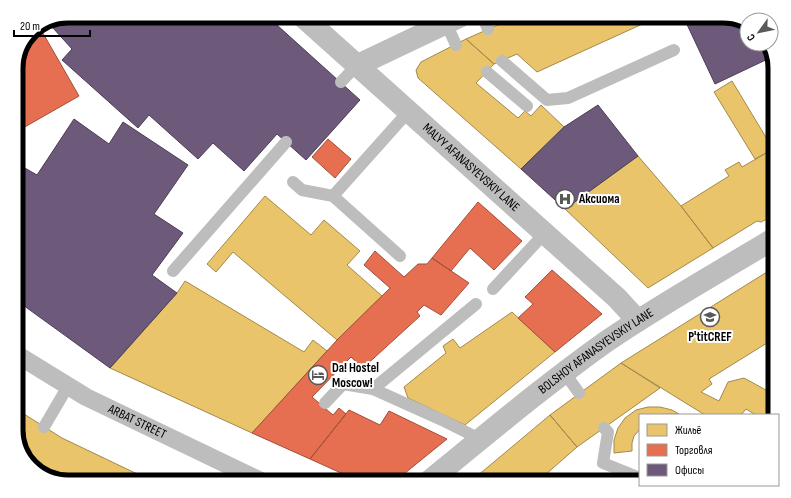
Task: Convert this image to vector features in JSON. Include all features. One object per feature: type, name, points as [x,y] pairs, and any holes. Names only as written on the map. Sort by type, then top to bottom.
[{"type":"street","name":"MALYY AFANASYEVSKIY LANE","points":[[310,23],[616,298],[638,321]]},
{"type":"street","points":[[356,66],[447,23]]},
{"type":"street","name":"BOLSHOY AFANASYEVSKIY LANE","points":[[436,475],[564,372],[638,321],[768,242]]},
{"type":"street","name":"ARBAT STREET","points":[[23,358],[86,397],[248,475]]},
{"type":"lane","points":[[453,23],[456,45]]},
{"type":"lane","points":[[485,23],[488,29]]},
{"type":"lane","points":[[502,61],[547,100],[568,98],[674,50]]},
{"type":"lane","points":[[341,82],[356,66]]},
{"type":"lane","points":[[487,72],[527,106]]},
{"type":"lane","points":[[333,196],[408,112]]},
{"type":"lane","points":[[174,271],[286,142]]},
{"type":"lane","points":[[293,182],[302,190],[333,196],[400,256]]},
{"type":"lane","points":[[492,289],[544,234]]},
{"type":"lane","points":[[373,389],[476,304]]},
{"type":"lane","points":[[564,372],[579,393]]},
{"type":"lane","points":[[325,403],[343,384],[373,389],[480,439]]},
{"type":"lane","points":[[44,427],[68,386]]},
{"type":"lane","points":[[604,428],[608,432],[603,463],[633,475]]},
{"type":"building: Жильё","points":[[502,23],[645,23],[537,72],[517,54],[494,64],[466,39]]},
{"type":"building: Жильё","points":[[466,39],[494,64],[476,83],[518,118],[525,111],[531,116],[541,105],[564,127],[521,169],[418,78],[416,70],[421,62]]},
{"type":"building: Жильё","points":[[732,81],[768,141],[768,152],[755,159],[714,92]]},
{"type":"building: Жильё","points":[[768,152],[768,218],[761,222],[757,221],[713,248],[681,206],[729,176],[725,170],[739,162],[742,167]]},
{"type":"building: Жильё","points":[[638,156],[681,206],[713,248],[648,288],[565,209]]},
{"type":"building: Жильё","points":[[265,196],[311,235],[324,220],[360,251],[347,265],[382,296],[337,340],[233,252],[216,272],[207,264]]},
{"type":"building: Жильё","points":[[768,271],[768,342],[709,379],[712,384],[701,392],[719,401],[728,382],[744,378],[768,391],[768,414],[754,414],[746,409],[742,414],[703,414],[621,363]]},
{"type":"building: Жильё","points":[[185,281],[304,352],[313,340],[327,351],[252,433],[110,368],[177,293]]},
{"type":"building: Жильё","points":[[512,312],[555,352],[465,425],[408,398],[404,387],[446,353],[443,346],[453,339],[460,348]]},
{"type":"building: Жильё","points":[[621,363],[660,388],[577,447],[550,415]]},
{"type":"building: Жильё","points":[[648,407],[660,407],[672,410],[679,414],[639,414],[639,430],[634,436],[632,451],[614,453],[614,440],[618,428],[625,418],[636,410]]},
{"type":"building: Жильё","points":[[23,413],[62,438],[139,475],[62,475],[51,472],[36,462],[26,447],[23,433]]},
{"type":"building: Жильё","points":[[550,415],[577,447],[545,475],[478,475]]},
{"type":"building: Торговля","points":[[42,32],[79,96],[23,128],[23,65],[26,51],[36,36]]},
{"type":"building: Торговля","points":[[328,139],[351,159],[335,178],[312,157]]},
{"type":"building: Торговля","points":[[478,202],[522,241],[494,270],[470,248],[451,271],[432,258]]},
{"type":"building: Торговля","points":[[375,251],[404,277],[418,264],[427,264],[432,258],[469,283],[441,315],[424,305],[417,312],[420,316],[363,368],[351,357],[312,397],[333,415],[339,408],[346,414],[310,459],[252,433],[337,340],[390,288],[364,265]]},
{"type":"building: Торговля","points":[[552,270],[602,314],[555,352],[518,318],[533,304],[525,297]]},
{"type":"building: Торговля","points":[[349,410],[380,425],[389,411],[447,439],[403,475],[345,475],[310,459]]},
{"type":"building: Офисы","points":[[68,23],[275,23],[360,100],[306,160],[277,134],[244,171],[213,143],[198,159],[149,115],[138,128],[62,60],[72,49],[52,26]]},
{"type":"building: Офисы","points":[[686,23],[729,23],[739,26],[739,52],[765,52],[767,59],[715,84]]},
{"type":"building: Офисы","points":[[598,105],[638,156],[565,209],[521,169],[564,127]]},
{"type":"building: Офисы","points":[[74,119],[109,144],[123,122],[188,165],[154,214],[183,233],[152,275],[177,293],[110,368],[23,305],[23,167],[37,175]]},
{"type":"place","name":"Аксиома","points":[[565,199]]},
{"type":"place","name":"P'titCREF","points":[[710,317]]},
{"type":"place","name":"Da! Hostel Moscow!","points":[[318,375]]}]
